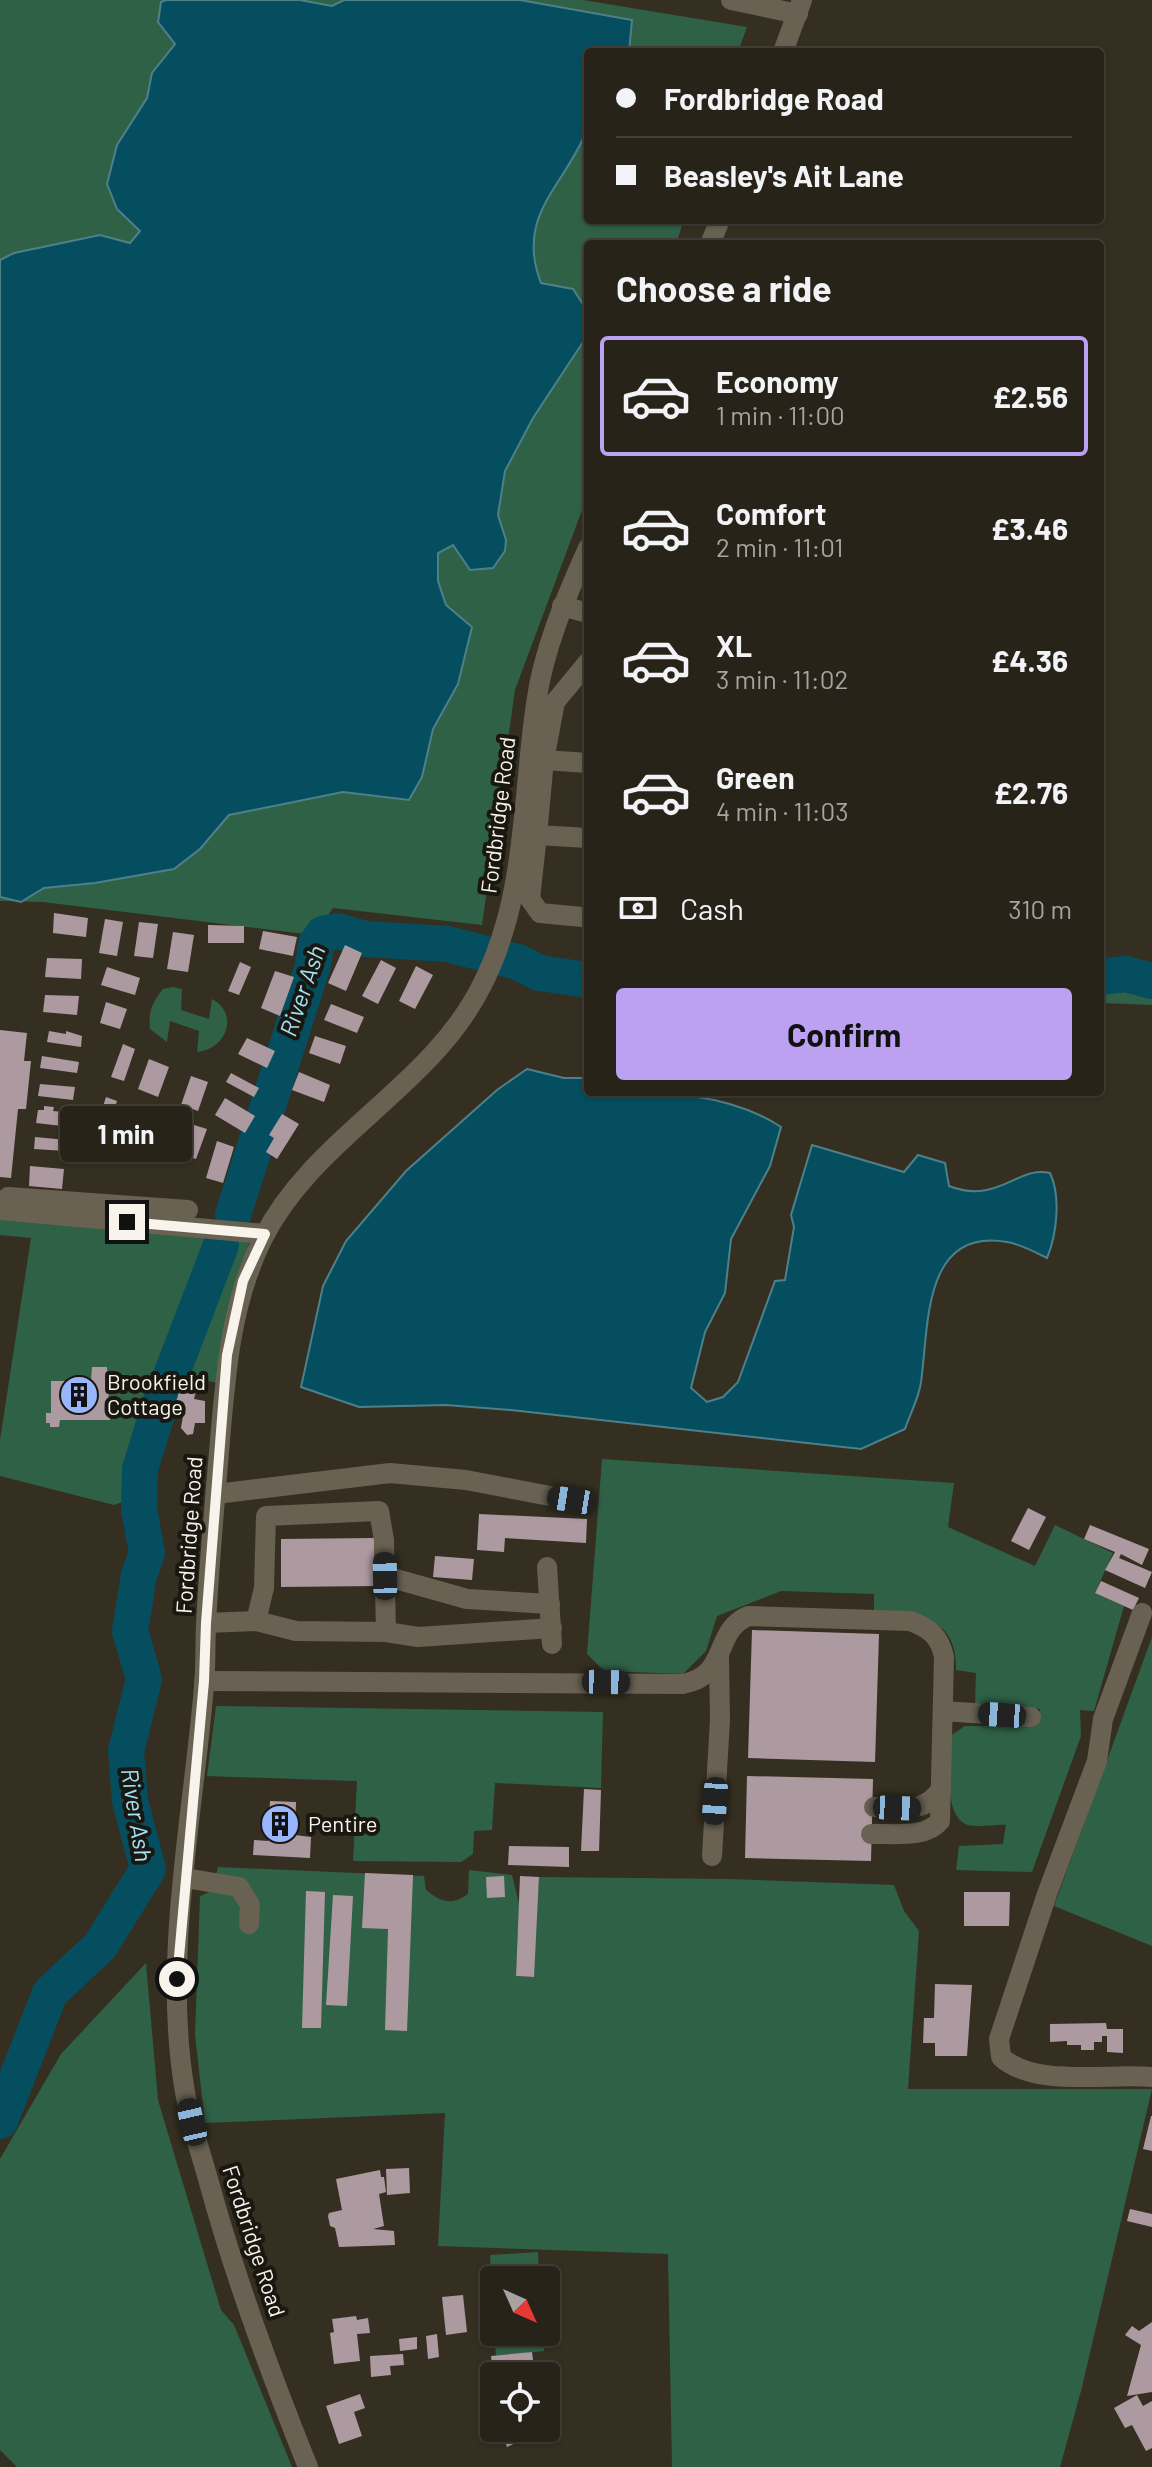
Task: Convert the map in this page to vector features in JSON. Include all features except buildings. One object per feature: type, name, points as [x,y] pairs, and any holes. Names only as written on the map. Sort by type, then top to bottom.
[{"type":"street","points":[[735,0],[800,7],[785,48]]},
{"type":"street","name":"Fordbridge Road","points":[[308,2467],[283,2406],[223,2234],[184,2088],[177,2024],[177,1957],[204,1681],[227,1355],[243,1281],[281,1208],[326,1155],[406,1082],[456,1029],[483,985],[501,939],[530,835],[536,698],[562,606],[584,557]]},
{"type":"street","points":[[562,606],[584,612]]},
{"type":"street","points":[[582,917],[540,913],[530,899],[530,835],[555,702],[584,667]]},
{"type":"street","points":[[544,760],[584,763]]},
{"type":"street","points":[[530,835],[584,838]]},
{"type":"street","points":[[0,1197],[188,1210]]},
{"type":"street","points":[[0,1210],[265,1234]]},
{"type":"street","points":[[216,1494],[390,1473],[466,1480],[571,1500]]},
{"type":"street","points":[[256,1621],[264,1588],[266,1516],[379,1511],[384,1540],[386,1632]]},
{"type":"street","points":[[206,1623],[256,1621],[296,1631],[386,1632],[418,1637],[552,1636],[547,1567]]},
{"type":"street","points":[[385,1576],[467,1599],[550,1604]]},
{"type":"street","points":[[1142,1613],[1103,1719],[1097,1761],[1047,1894],[999,2039],[1001,2057],[1013,2068],[1033,2075],[1152,2077]]},
{"type":"street","points":[[204,1681],[683,1684],[705,1677],[719,1658],[729,1631],[737,1621],[748,1616],[910,1621],[923,1625],[941,1644],[944,1657],[940,1821],[934,1828],[921,1833],[871,1834]]},
{"type":"street","points":[[712,1856],[720,1720],[719,1658]]},
{"type":"street","points":[[943,1711],[1031,1717]]},
{"type":"street","points":[[874,1807],[919,1809],[932,1803],[941,1789]]},
{"type":"street","points":[[185,1878],[239,1887],[250,1905],[249,1924]]},
{"type":"green space","points":[[0,0],[583,0],[747,27],[739,48],[584,48],[584,224],[683,224],[677,240],[584,240],[584,505],[515,690],[482,925],[333,908],[314,935],[43,902],[0,901]]},
{"type":"green space","points":[[1126,974],[1152,981],[1152,1005],[1104,1003],[1104,977]]},
{"type":"green space","points":[[163,989],[182,989],[181,1010],[209,1019],[212,999],[221,1005],[226,1013],[226,1030],[216,1045],[197,1052],[199,1031],[170,1021],[167,1042],[150,1029],[150,1013],[156,998]]},
{"type":"green space","points":[[0,1210],[252,1233],[233,1296],[218,1383],[182,1376],[150,1466],[153,1491],[114,1505],[0,1476],[0,1440],[31,1238],[0,1235]]},
{"type":"green space","points":[[602,1459],[954,1483],[948,1527],[1035,1566],[1055,1525],[1113,1553],[1095,1593],[1124,1606],[1094,1711],[1080,1710],[1081,1736],[1032,1872],[956,1870],[959,1846],[1003,1844],[1006,1825],[968,1825],[954,1811],[949,1786],[950,1736],[965,1726],[1036,1726],[1040,1709],[975,1706],[976,1673],[956,1670],[955,1652],[942,1628],[918,1616],[874,1610],[874,1594],[781,1591],[717,1616],[706,1651],[683,1674],[604,1671],[587,1654]]},
{"type":"green space","points":[[1152,1637],[1152,1946],[1054,1906]]},
{"type":"green space","points":[[216,1706],[603,1712],[601,1788],[495,1783],[492,1830],[474,1831],[473,1854],[461,1862],[353,1861],[357,1781],[207,1776]]},
{"type":"green space","points":[[218,1867],[424,1876],[426,1890],[441,1900],[451,1901],[468,1894],[469,1870],[512,1875],[519,1904],[516,1976],[533,1977],[539,1877],[894,1885],[904,1911],[919,1931],[908,2089],[1152,2089],[1081,2391],[1060,2467],[672,2467],[668,2254],[438,2246],[445,2113],[205,2123],[195,2035],[200,1896],[212,1891]]},
{"type":"green space","points":[[146,1963],[158,2100],[221,2310],[234,2325],[292,2467],[17,2467],[0,2450],[0,2159],[61,2054]]},
{"type":"green space","points":[[538,2252],[538,2266],[491,2266],[490,2255]]},
{"type":"green space","points":[[495,2346],[544,2346],[544,2351],[496,2356]]},
{"type":"water","points":[[300,0],[332,6],[344,0],[520,0],[632,20],[629,48],[584,48],[584,136],[545,203],[534,239],[541,283],[573,289],[584,306],[584,341],[533,418],[505,471],[498,515],[506,540],[505,551],[493,568],[470,570],[453,545],[438,553],[438,581],[446,605],[472,627],[458,684],[433,729],[422,777],[409,800],[343,792],[229,815],[200,849],[174,869],[95,883],[44,888],[21,902],[0,897],[0,260],[14,253],[100,235],[130,243],[140,231],[117,209],[107,184],[117,145],[147,98],[152,73],[175,44],[158,22],[161,2]]},
{"type":"water","points":[[527,1069],[564,1078],[584,1078],[584,1096],[688,1096],[736,1106],[781,1127],[770,1166],[731,1239],[725,1293],[705,1332],[691,1388],[707,1402],[723,1397],[738,1382],[775,1281],[785,1280],[794,1227],[791,1215],[812,1145],[904,1172],[918,1155],[945,1163],[949,1186],[966,1191],[994,1188],[1028,1174],[1050,1173],[1057,1204],[1050,1248],[1047,1258],[1007,1242],[979,1241],[959,1250],[945,1265],[935,1286],[929,1310],[920,1388],[905,1429],[861,1449],[511,1410],[446,1405],[359,1407],[301,1387],[323,1286],[346,1241],[406,1171],[497,1090]]},
{"type":"waterway","name":"River Ash","points":[[233,1215],[313,965],[316,944],[323,934],[338,931],[366,939],[447,944],[518,962],[539,973],[584,979]]},
{"type":"waterway","name":"River Ash","points":[[1104,977],[1126,974],[1152,981]]},
{"type":"waterway","name":"River Ash","points":[[0,2121],[50,1993],[100,1946],[148,1869],[130,1801],[126,1751],[144,1679],[130,1631],[139,1575],[147,1553],[139,1509],[140,1469],[160,1404],[221,1245]]},
{"type":"place","name":"Brookfield Cottage","points":[[79,1395]]},
{"type":"place","name":"Pentire","points":[[280,1824]]},
{"type":"route","points":[[127,1222],[265,1234],[243,1281],[227,1355],[204,1681],[177,1979]]}]
